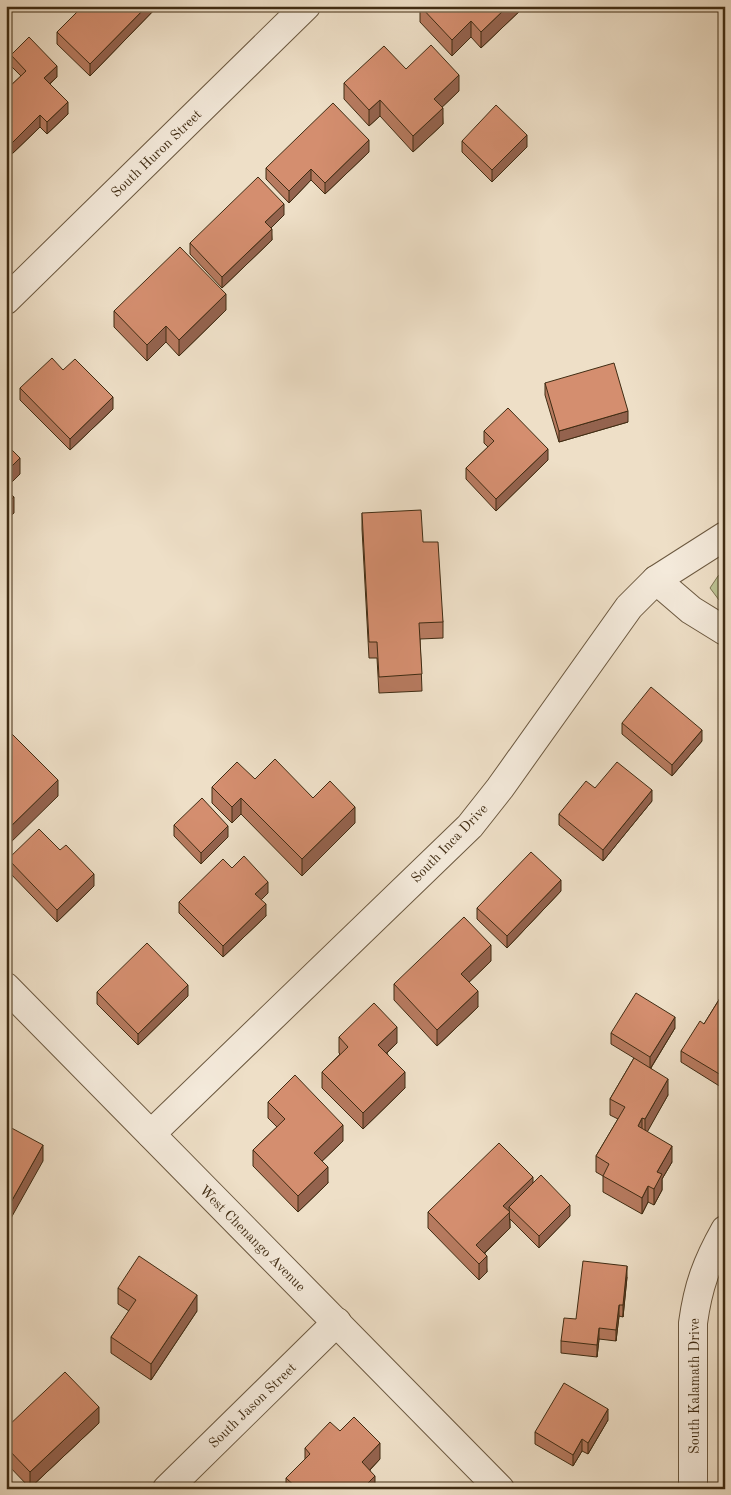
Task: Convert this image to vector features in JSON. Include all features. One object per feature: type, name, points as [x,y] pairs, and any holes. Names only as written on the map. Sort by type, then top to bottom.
[{"type":"street","name":"South Huron Street","points":[[6,300],[306,6]]},
{"type":"street","name":"South Inca Drive","points":[[151,1134],[470,826],[500,788],[629,607],[656,580],[725,536]]},
{"type":"street","points":[[656,580],[691,610],[725,631]]},
{"type":"street","name":"West Chenango Avenue","points":[[6,987],[500,1489]]},
{"type":"street","name":"South Kalamath Drive","points":[[694,1489],[692,1323],[697,1295],[705,1268],[725,1230]]},
{"type":"street","name":"South Jason Street","points":[[167,1489],[336,1322]]},
{"type":"green space","points":[[725,571],[725,608],[710,588],[718,576]]},
{"type":"building","points":[[83,6],[147,6],[90,64],[57,32]]},
{"type":"building","points":[[420,6],[508,6],[481,32],[471,21],[452,40]]},
{"type":"building","points":[[29,37],[57,66],[44,78],[68,102],[47,122],[40,115],[12,143],[6,136],[6,90],[26,71],[11,55]]},
{"type":"building","points":[[431,45],[459,75],[434,99],[443,108],[413,136],[380,100],[369,110],[344,83],[384,46],[406,69]]},
{"type":"building","points":[[333,103],[369,140],[325,183],[311,169],[289,191],[266,168]]},
{"type":"building","points":[[496,105],[527,135],[492,170],[462,141]]},
{"type":"building","points":[[258,177],[284,204],[265,222],[272,229],[222,277],[190,243]]},
{"type":"building","points":[[180,247],[226,294],[179,340],[166,326],[147,345],[114,311]]},
{"type":"building","points":[[52,358],[63,370],[75,359],[113,397],[70,439],[20,388]]},
{"type":"building","points":[[614,363],[628,411],[559,431],[545,383]]},
{"type":"building","points":[[508,408],[548,449],[496,499],[466,468],[494,441],[484,431]]},
{"type":"building","points":[[6,444],[20,458],[6,472]]},
{"type":"building","points":[[6,490],[14,497],[6,504]]},
{"type":"building","points":[[421,510],[423,542],[438,542],[443,622],[419,623],[422,674],[379,677],[377,642],[369,642],[362,513]]},
{"type":"building","points":[[651,687],[702,730],[672,765],[622,723]]},
{"type":"building","points":[[11,733],[58,780],[6,831],[6,739]]},
{"type":"building","points":[[275,759],[313,798],[330,781],[355,807],[302,859],[241,798],[232,807],[212,787],[237,762],[255,779]]},
{"type":"building","points":[[617,762],[652,790],[603,850],[559,814],[586,781],[595,788]]},
{"type":"building","points":[[202,798],[228,826],[201,853],[174,825]]},
{"type":"building","points":[[39,829],[60,850],[66,845],[94,874],[57,910],[8,859]]},
{"type":"building","points":[[531,852],[561,880],[507,936],[477,908]]},
{"type":"building","points":[[725,852],[725,862],[721,859]]},
{"type":"building","points":[[244,856],[268,882],[255,894],[266,904],[223,946],[179,902],[223,859],[232,868]]},
{"type":"building","points":[[464,917],[491,945],[461,974],[478,991],[437,1030],[394,984]]},
{"type":"building","points":[[147,943],[188,985],[138,1034],[97,992]]},
{"type":"building","points":[[725,990],[725,1069],[721,1075],[681,1051],[700,1021],[704,1024]]},
{"type":"building","points":[[636,993],[675,1017],[650,1057],[611,1033]]},
{"type":"building","points":[[374,1003],[397,1027],[378,1045],[405,1072],[363,1113],[322,1072],[348,1047],[339,1037]]},
{"type":"building","points":[[634,1058],[668,1079],[645,1119],[642,1118],[638,1126],[672,1146],[657,1172],[662,1174],[654,1189],[648,1186],[642,1198],[603,1176],[609,1164],[596,1156],[625,1107],[610,1099]]},
{"type":"building","points":[[295,1075],[343,1125],[314,1153],[328,1167],[298,1196],[253,1150],[285,1119],[268,1102]]},
{"type":"building","points":[[6,1125],[43,1145],[6,1211]]},
{"type":"building","points":[[499,1143],[533,1177],[503,1206],[510,1212],[476,1245],[487,1256],[479,1264],[428,1212]]},
{"type":"building","points":[[541,1175],[570,1205],[539,1236],[509,1207]]},
{"type":"building","points":[[139,1256],[197,1295],[151,1364],[111,1337],[136,1300],[118,1288]]},
{"type":"building","points":[[583,1261],[627,1266],[623,1305],[619,1305],[616,1330],[599,1328],[597,1345],[561,1341],[564,1318],[576,1319]]},
{"type":"building","points":[[65,1372],[99,1407],[30,1472],[6,1447],[6,1428]]},
{"type":"building","points":[[564,1383],[608,1409],[588,1443],[582,1439],[573,1455],[535,1432]]},
{"type":"building","points":[[354,1417],[380,1443],[362,1462],[375,1476],[362,1489],[340,1489],[337,1486],[335,1489],[298,1489],[286,1478],[310,1454],[305,1448],[330,1422],[340,1431]]}]
